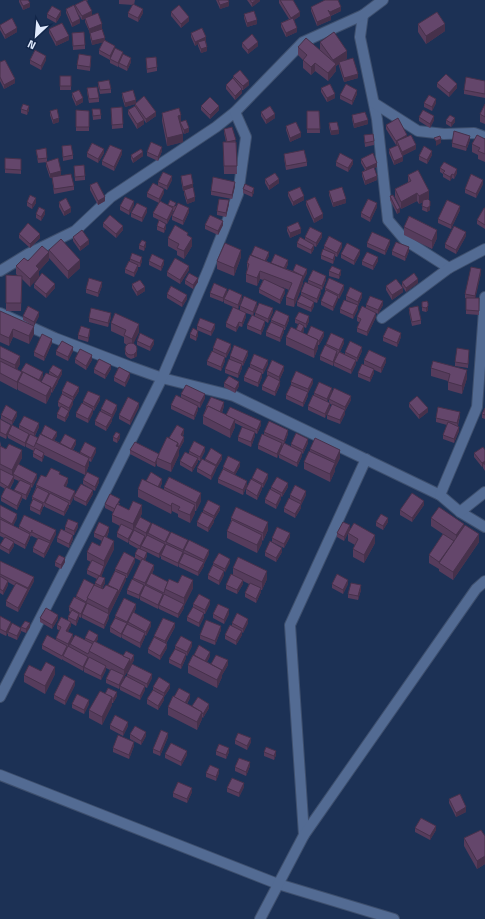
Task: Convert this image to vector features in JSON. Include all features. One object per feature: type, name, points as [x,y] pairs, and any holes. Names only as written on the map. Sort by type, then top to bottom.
[{"type":"street","points":[[0,271],[28,254],[75,231],[111,197],[216,127],[235,112],[303,42],[363,15],[383,0]]},
{"type":"street","points":[[363,15],[360,37],[377,118],[388,220],[405,240],[449,268]]},
{"type":"street","points":[[374,103],[418,131],[444,134],[474,133],[485,137]]},
{"type":"street","points":[[0,697],[99,505],[162,378],[208,270],[238,194],[246,137],[235,112]]},
{"type":"street","points":[[382,318],[449,268],[485,249]]},
{"type":"street","points":[[440,495],[477,407],[485,297]]},
{"type":"street","points":[[0,313],[55,338],[162,378],[234,396],[440,495],[460,512],[485,527]]},
{"type":"street","points":[[304,835],[290,625],[366,459]]},
{"type":"street","points":[[460,512],[485,492]]},
{"type":"street","points":[[260,919],[304,835],[476,589],[485,580]]},
{"type":"street","points":[[0,775],[278,884],[394,919]]},
{"type":"building","points":[[20,0],[28,0],[30,3],[23,6]]},
{"type":"building","points":[[85,0],[92,11],[82,16],[75,5]]},
{"type":"building","points":[[218,0],[228,0],[229,2],[220,5]]},
{"type":"building","points":[[280,0],[293,0],[300,12],[291,18]]},
{"type":"building","points":[[325,0],[338,0],[341,7],[330,12],[328,10],[331,16],[317,22],[311,7]]},
{"type":"building","points":[[133,4],[143,9],[138,18],[128,13]]},
{"type":"building","points":[[74,5],[80,19],[72,23],[66,9]]},
{"type":"building","points":[[179,5],[189,17],[181,24],[171,12]]},
{"type":"building","points":[[52,6],[61,11],[56,19],[47,14]]},
{"type":"building","points":[[254,11],[257,20],[247,23],[244,14]]},
{"type":"building","points":[[437,12],[445,24],[426,36],[418,24]]},
{"type":"building","points":[[98,13],[102,24],[89,29],[85,18]]},
{"type":"building","points":[[12,18],[17,28],[5,35],[0,25]]},
{"type":"building","points":[[293,18],[297,28],[286,33],[281,23]]},
{"type":"building","points":[[62,23],[69,36],[56,42],[49,29]]},
{"type":"building","points":[[202,28],[206,37],[195,42],[191,33]]},
{"type":"building","points":[[102,29],[105,38],[92,41],[90,33]]},
{"type":"building","points":[[84,32],[85,45],[73,46],[72,33]]},
{"type":"building","points":[[334,32],[347,51],[333,60],[320,42]]},
{"type":"building","points":[[252,34],[258,42],[248,50],[242,43]]},
{"type":"building","points":[[306,38],[336,64],[328,73],[315,63],[311,67],[303,60],[307,55],[298,47]]},
{"type":"building","points":[[104,40],[115,46],[110,56],[99,50]]},
{"type":"building","points":[[205,40],[207,47],[201,49],[198,42]]},
{"type":"building","points":[[115,48],[123,52],[118,63],[110,59]]},
{"type":"building","points":[[35,50],[46,56],[41,66],[30,60]]},
{"type":"building","points":[[79,54],[91,56],[90,67],[77,65]]},
{"type":"building","points":[[123,54],[131,58],[127,67],[119,63]]},
{"type":"building","points":[[156,57],[157,67],[147,69],[146,58]]},
{"type":"building","points":[[353,58],[358,74],[344,78],[339,62]]},
{"type":"building","points":[[5,60],[15,79],[4,85],[0,77],[0,62]]},
{"type":"building","points":[[240,70],[249,81],[243,86],[233,76]]},
{"type":"building","points":[[446,74],[457,84],[449,93],[437,83]]},
{"type":"building","points":[[60,76],[71,76],[71,86],[60,86]]},
{"type":"building","points":[[466,77],[485,81],[485,94],[464,90]]},
{"type":"building","points":[[233,78],[242,89],[235,96],[226,85]]},
{"type":"building","points":[[109,80],[111,89],[100,90],[98,82]]},
{"type":"building","points":[[330,84],[335,94],[327,98],[321,88]]},
{"type":"building","points":[[346,84],[357,90],[352,101],[340,95]]},
{"type":"building","points":[[97,87],[99,98],[89,99],[87,88]]},
{"type":"building","points":[[79,90],[83,98],[76,102],[72,93]]},
{"type":"building","points":[[133,90],[136,100],[125,103],[122,93]]},
{"type":"building","points":[[429,95],[436,99],[432,107],[424,103]]},
{"type":"building","points":[[144,96],[156,112],[146,119],[135,104]]},
{"type":"building","points":[[210,97],[219,106],[210,115],[201,106]]},
{"type":"building","points":[[23,104],[29,106],[27,111],[21,109]]},
{"type":"building","points":[[485,104],[485,117],[480,114]]},
{"type":"building","points":[[135,106],[144,120],[137,124],[128,110]]},
{"type":"building","points":[[270,106],[275,114],[266,120],[261,112]]},
{"type":"building","points":[[122,107],[123,124],[112,125],[111,108]]},
{"type":"building","points":[[179,108],[181,115],[178,116],[183,134],[167,138],[162,113]]},
{"type":"building","points":[[57,109],[59,118],[53,120],[50,111]]},
{"type":"building","points":[[92,109],[100,109],[101,115],[93,116]]},
{"type":"building","points":[[76,110],[89,111],[89,127],[76,127]]},
{"type":"building","points":[[423,110],[434,116],[430,124],[419,117]]},
{"type":"building","points":[[307,111],[319,111],[320,129],[307,129]]},
{"type":"building","points":[[365,112],[368,120],[354,124],[352,115]]},
{"type":"building","points":[[450,115],[455,118],[451,123],[446,120]]},
{"type":"building","points":[[398,118],[407,135],[396,141],[386,125]]},
{"type":"building","points":[[186,120],[189,128],[184,130],[180,122]]},
{"type":"building","points":[[296,122],[301,133],[290,138],[286,126]]},
{"type":"building","points":[[337,122],[339,130],[331,131],[329,123]]},
{"type":"building","points":[[232,127],[236,140],[227,142],[224,129]]},
{"type":"building","points":[[454,131],[470,136],[466,147],[452,143]]},
{"type":"building","points":[[373,134],[374,141],[365,143],[364,135]]},
{"type":"building","points":[[411,135],[416,145],[402,152],[397,141]]},
{"type":"building","points":[[477,135],[485,139],[485,154],[478,151],[480,148],[472,144]]},
{"type":"building","points":[[440,136],[441,139],[436,141],[434,138]]},
{"type":"building","points":[[151,142],[162,147],[158,157],[147,152]]},
{"type":"building","points":[[223,142],[236,142],[237,166],[224,166]]},
{"type":"building","points":[[92,143],[104,149],[98,159],[87,153]]},
{"type":"building","points":[[71,145],[73,155],[63,157],[62,146]]},
{"type":"building","points":[[110,145],[122,150],[114,167],[102,161]]},
{"type":"building","points":[[398,145],[403,157],[394,161],[389,149]]},
{"type":"building","points":[[424,146],[432,151],[427,160],[419,156]]},
{"type":"building","points":[[46,148],[47,158],[38,159],[36,150]]},
{"type":"building","points":[[141,149],[143,152],[133,159],[131,155]]},
{"type":"building","points":[[304,150],[307,162],[286,166],[284,154]]},
{"type":"building","points":[[340,153],[353,160],[348,168],[336,162]]},
{"type":"building","points":[[373,153],[377,163],[366,168],[361,159]]},
{"type":"building","points":[[5,158],[21,159],[21,170],[5,169]]},
{"type":"building","points":[[58,158],[61,171],[50,174],[46,162]]},
{"type":"building","points":[[444,162],[457,169],[454,175],[452,174],[450,177],[443,173],[445,171],[440,168]]},
{"type":"building","points":[[84,165],[85,176],[75,177],[74,166]]},
{"type":"building","points":[[374,167],[377,176],[365,181],[362,172]]},
{"type":"building","points":[[418,170],[429,191],[419,196],[417,193],[401,202],[395,189],[411,181],[408,175]]},
{"type":"building","points":[[163,172],[172,176],[167,186],[158,182]]},
{"type":"building","points":[[275,173],[279,179],[269,186],[265,179]]},
{"type":"building","points":[[71,174],[74,186],[54,189],[52,177]]},
{"type":"building","points":[[191,174],[193,184],[183,187],[181,176]]},
{"type":"building","points":[[471,174],[483,180],[476,194],[465,189]]},
{"type":"building","points":[[213,177],[235,182],[232,195],[211,191]]},
{"type":"building","points":[[97,182],[105,197],[98,201],[90,185]]},
{"type":"building","points":[[153,183],[164,189],[159,199],[147,193]]},
{"type":"building","points":[[245,184],[254,188],[252,193],[243,189]]},
{"type":"building","points":[[193,187],[195,197],[187,200],[184,190]]},
{"type":"building","points":[[300,187],[304,196],[293,202],[288,192]]},
{"type":"building","points":[[342,187],[346,199],[333,203],[329,191]]},
{"type":"building","points":[[30,195],[36,198],[32,205],[27,202]]},
{"type":"building","points":[[393,195],[400,208],[397,210],[390,196]]},
{"type":"building","points":[[125,197],[134,201],[129,211],[120,206]]},
{"type":"building","points":[[315,197],[323,214],[314,219],[306,201]]},
{"type":"building","points":[[66,198],[71,208],[64,212],[59,202]]},
{"type":"building","points":[[219,199],[229,200],[226,213],[217,211]]},
{"type":"building","points":[[368,199],[377,203],[370,218],[361,213]]},
{"type":"building","points":[[428,199],[430,201],[430,206],[427,208],[422,206],[423,200]]},
{"type":"building","points":[[170,200],[176,203],[174,207],[168,205]]},
{"type":"building","points":[[447,200],[460,206],[451,225],[438,219]]},
{"type":"building","points":[[160,201],[173,208],[167,220],[153,213]]},
{"type":"building","points":[[137,203],[147,208],[142,218],[131,213]]},
{"type":"building","points":[[178,203],[189,208],[183,221],[172,216]]},
{"type":"building","points":[[39,207],[45,210],[41,217],[36,214]]},
{"type":"building","points":[[485,208],[485,225],[477,220]]},
{"type":"building","points":[[110,215],[123,226],[116,234],[103,223]]},
{"type":"building","points":[[210,215],[223,221],[218,231],[205,225]]},
{"type":"building","points":[[409,216],[437,230],[432,241],[404,227]]},
{"type":"building","points":[[159,220],[166,224],[164,229],[157,226]]},
{"type":"building","points":[[298,222],[301,229],[290,233],[287,227]]},
{"type":"building","points":[[28,223],[40,234],[30,244],[19,234]]},
{"type":"building","points":[[175,225],[188,233],[187,235],[192,238],[184,251],[177,248],[179,244],[168,238]]},
{"type":"building","points":[[454,226],[466,232],[456,250],[445,244]]},
{"type":"building","points":[[310,227],[322,233],[316,243],[305,237]]},
{"type":"building","points":[[82,230],[89,240],[80,247],[73,237]]},
{"type":"building","points":[[372,232],[390,240],[385,251],[367,243]]},
{"type":"building","points":[[329,236],[342,243],[337,253],[324,246]]},
{"type":"building","points":[[300,237],[314,245],[311,250],[297,243]]},
{"type":"building","points":[[61,239],[80,260],[68,271],[49,250]]},
{"type":"building","points":[[142,240],[146,242],[144,247],[139,245]]},
{"type":"building","points":[[396,242],[409,247],[405,257],[392,251]]},
{"type":"building","points":[[225,243],[241,250],[234,268],[217,261]]},
{"type":"building","points":[[347,243],[360,250],[354,261],[341,254]]},
{"type":"building","points":[[42,246],[49,252],[36,266],[39,269],[30,279],[16,266],[24,258],[28,261]]},
{"type":"building","points":[[255,246],[269,252],[265,261],[251,255]]},
{"type":"building","points":[[323,249],[335,254],[333,260],[321,255]]},
{"type":"building","points":[[367,252],[378,257],[373,266],[362,261]]},
{"type":"building","points":[[132,253],[142,257],[140,263],[130,259]]},
{"type":"building","points":[[152,254],[164,260],[161,267],[149,261]]},
{"type":"building","points":[[275,254],[288,260],[284,268],[271,263]]},
{"type":"building","points":[[250,255],[303,276],[294,300],[286,297],[292,283],[260,271],[257,278],[246,274],[249,264],[247,263]]},
{"type":"building","points":[[175,258],[189,266],[180,280],[167,272]]},
{"type":"building","points":[[129,261],[138,265],[134,273],[125,269]]},
{"type":"building","points":[[296,264],[307,269],[303,277],[293,271]]},
{"type":"building","points":[[332,266],[341,270],[339,275],[329,271]]},
{"type":"building","points":[[471,267],[481,269],[475,296],[465,294]]},
{"type":"building","points":[[313,270],[326,276],[322,286],[308,280]]},
{"type":"building","points":[[42,273],[55,284],[46,294],[34,284]]},
{"type":"building","points":[[189,273],[198,278],[193,285],[185,280]]},
{"type":"building","points":[[414,273],[418,279],[406,288],[402,282]]},
{"type":"building","points":[[6,275],[22,276],[21,303],[6,303]]},
{"type":"building","points":[[89,278],[102,282],[98,293],[86,289]]},
{"type":"building","points":[[329,278],[344,285],[339,295],[325,288]]},
{"type":"building","points":[[264,279],[285,289],[280,300],[259,289]]},
{"type":"building","points":[[396,279],[403,288],[392,295],[386,286]]},
{"type":"building","points":[[140,280],[145,287],[137,292],[132,284]]},
{"type":"building","points":[[305,282],[321,289],[317,299],[301,292]]},
{"type":"building","points":[[214,283],[227,289],[223,298],[210,293]]},
{"type":"building","points":[[171,286],[187,295],[182,303],[167,294]]},
{"type":"building","points":[[350,287],[362,293],[358,302],[346,296]]},
{"type":"building","points":[[229,289],[242,295],[238,305],[224,299]]},
{"type":"building","points":[[326,290],[338,296],[333,307],[321,301]]},
{"type":"building","points":[[301,295],[314,302],[311,308],[297,302]]},
{"type":"building","points":[[244,296],[257,302],[253,312],[240,306]]},
{"type":"building","points":[[370,296],[383,301],[378,310],[366,305]]},
{"type":"building","points":[[466,298],[479,298],[479,311],[466,310]]},
{"type":"building","points":[[344,300],[358,305],[353,315],[340,309]]},
{"type":"building","points":[[427,301],[428,306],[426,308],[422,307],[422,302]]},
{"type":"building","points":[[259,303],[273,308],[268,319],[255,313]]},
{"type":"building","points":[[28,306],[39,312],[34,322],[23,316]]},
{"type":"building","points":[[362,306],[376,313],[367,332],[357,328],[361,319],[357,317]]},
{"type":"building","points":[[418,306],[421,320],[412,322],[409,308]]},
{"type":"building","points":[[233,307],[246,313],[242,323],[239,322],[236,328],[226,323]]},
{"type":"building","points":[[91,308],[111,313],[108,323],[89,318]]},
{"type":"building","points":[[276,310],[289,316],[285,326],[271,320]]},
{"type":"building","points":[[0,311],[34,326],[29,336],[13,329],[9,338],[0,334]]},
{"type":"building","points":[[299,312],[309,316],[306,324],[295,319]]},
{"type":"building","points":[[115,313],[139,324],[132,339],[124,335],[126,330],[111,323]]},
{"type":"building","points":[[252,315],[265,321],[261,331],[247,325]]},
{"type":"building","points":[[200,318],[215,324],[211,332],[197,326]]},
{"type":"building","points":[[271,322],[284,328],[280,338],[266,332]]},
{"type":"building","points":[[299,323],[304,326],[301,332],[296,330]]},
{"type":"building","points":[[81,326],[90,329],[88,338],[78,335]]},
{"type":"building","points":[[311,326],[324,332],[319,341],[307,335]]},
{"type":"building","points":[[291,327],[318,340],[314,350],[286,337]]},
{"type":"building","points":[[388,327],[401,333],[397,343],[383,337]]},
{"type":"building","points":[[193,328],[198,331],[196,337],[190,334]]},
{"type":"building","points":[[140,333],[154,340],[150,347],[137,341]]},
{"type":"building","points":[[331,333],[344,339],[339,350],[326,344]]},
{"type":"building","points":[[42,334],[52,339],[44,357],[34,352]]},
{"type":"building","points":[[217,338],[231,344],[226,354],[213,348]]},
{"type":"building","points":[[62,341],[73,347],[68,357],[56,351]]},
{"type":"building","points":[[350,341],[362,347],[357,358],[345,352]]},
{"type":"building","points":[[131,343],[135,345],[137,349],[135,353],[131,355],[127,353],[125,349],[127,345]]},
{"type":"building","points":[[234,345],[248,351],[243,362],[230,356]]},
{"type":"building","points":[[325,345],[337,351],[333,362],[320,356]]},
{"type":"building","points":[[0,346],[20,356],[15,365],[0,358]]},
{"type":"building","points":[[457,348],[469,350],[468,364],[455,362]]},
{"type":"building","points":[[80,349],[92,355],[86,366],[75,359]]},
{"type":"building","points":[[369,350],[386,358],[381,368],[364,360]]},
{"type":"building","points":[[212,351],[225,357],[221,367],[207,361]]},
{"type":"building","points":[[339,352],[356,360],[351,370],[334,362]]},
{"type":"building","points":[[254,354],[268,360],[263,370],[250,364]]},
{"type":"building","points":[[99,359],[111,365],[105,375],[94,369]]},
{"type":"building","points":[[229,359],[242,364],[238,374],[225,369]]},
{"type":"building","points":[[272,360],[284,366],[279,377],[267,371]]},
{"type":"building","points":[[0,361],[22,372],[17,382],[0,373]]},
{"type":"building","points":[[433,361],[467,370],[462,386],[448,382],[450,374],[431,368]]},
{"type":"building","points":[[26,363],[43,372],[39,380],[21,371]]},
{"type":"building","points":[[362,364],[374,369],[370,378],[358,373]]},
{"type":"building","points":[[53,365],[62,370],[58,377],[49,371]]},
{"type":"building","points":[[119,367],[130,373],[125,383],[114,377]]},
{"type":"building","points":[[249,367],[262,373],[258,383],[244,377]]},
{"type":"building","points":[[296,371],[313,379],[308,389],[291,382]]},
{"type":"building","points":[[23,372],[51,387],[46,396],[18,382]]},
{"type":"building","points":[[46,373],[58,378],[52,389],[41,382]]},
{"type":"building","points":[[268,375],[280,381],[275,392],[262,386]]},
{"type":"building","points":[[229,376],[239,382],[235,389],[224,383]]},
{"type":"building","points":[[67,381],[79,387],[73,397],[62,391]]},
{"type":"building","points":[[319,382],[332,388],[327,399],[314,393]]},
{"type":"building","points":[[186,385],[205,394],[200,403],[181,394]]},
{"type":"building","points":[[291,385],[308,392],[303,403],[286,395]]},
{"type":"building","points":[[334,388],[351,396],[345,407],[329,399]]},
{"type":"building","points":[[88,391],[100,396],[94,407],[83,401]]},
{"type":"building","points":[[62,394],[73,400],[69,408],[58,402]]},
{"type":"building","points":[[176,395],[198,406],[194,416],[171,405]]},
{"type":"building","points":[[313,395],[330,403],[325,414],[308,406]]},
{"type":"building","points":[[417,396],[428,408],[419,415],[409,403]]},
{"type":"building","points":[[128,397],[139,403],[130,421],[119,415]]},
{"type":"building","points":[[211,397],[224,402],[220,412],[208,406],[206,407]]},
{"type":"building","points":[[106,399],[117,405],[112,415],[101,409]]},
{"type":"building","points":[[82,403],[93,409],[88,419],[76,413]]},
{"type":"building","points":[[332,404],[345,410],[340,420],[327,415]]},
{"type":"building","points":[[6,405],[17,412],[12,421],[1,415]]},
{"type":"building","points":[[61,406],[69,411],[65,418],[57,414]]},
{"type":"building","points":[[208,406],[235,419],[230,430],[203,416]]},
{"type":"building","points":[[230,407],[261,421],[257,430],[226,415]]},
{"type":"building","points":[[438,407],[460,412],[457,423],[436,418]]},
{"type":"building","points":[[485,408],[485,415],[482,414]]},
{"type":"building","points":[[100,411],[112,417],[106,427],[95,421]]},
{"type":"building","points":[[24,416],[39,423],[34,433],[19,425]]},
{"type":"building","points":[[0,419],[11,425],[6,435],[0,432]]},
{"type":"building","points":[[269,421],[288,430],[284,441],[264,432]]},
{"type":"building","points":[[448,422],[459,427],[454,439],[443,435]]},
{"type":"building","points":[[12,425],[29,434],[25,443],[8,434]]},
{"type":"building","points":[[45,425],[57,432],[52,440],[41,434]]},
{"type":"building","points":[[177,425],[184,429],[181,435],[184,437],[179,447],[178,443],[169,438]]},
{"type":"building","points":[[242,427],[255,432],[251,442],[238,437]]},
{"type":"building","points":[[116,432],[120,434],[117,439],[113,437]]},
{"type":"building","points":[[296,433],[308,439],[303,450],[291,444]]},
{"type":"building","points":[[30,434],[38,438],[34,447],[26,443]]},
{"type":"building","points":[[40,434],[89,458],[85,467],[36,443]]},
{"type":"building","points":[[65,434],[76,440],[71,449],[60,443]]},
{"type":"building","points":[[262,434],[282,443],[277,454],[258,445]]},
{"type":"building","points":[[167,437],[178,443],[176,446],[179,447],[171,464],[157,458]]},
{"type":"building","points":[[315,438],[340,450],[335,461],[310,449]]},
{"type":"building","points":[[194,441],[205,447],[200,457],[189,451]]},
{"type":"building","points":[[85,442],[96,448],[91,458],[80,452]]},
{"type":"building","points":[[135,442],[159,454],[155,463],[130,450]]},
{"type":"building","points":[[284,443],[302,452],[297,463],[279,454]]},
{"type":"building","points":[[9,444],[22,450],[12,470],[0,464],[0,446],[6,449]]},
{"type":"building","points":[[483,447],[485,450],[485,461],[482,463],[474,453]]},
{"type":"building","points":[[35,448],[44,453],[42,458],[33,453]]},
{"type":"building","points":[[211,448],[222,455],[216,465],[205,459]]},
{"type":"building","points":[[309,451],[335,463],[330,474],[304,462]]},
{"type":"building","points":[[185,452],[198,458],[192,468],[180,461]]},
{"type":"building","points":[[228,456],[240,462],[234,473],[223,467]]},
{"type":"building","points":[[202,459],[216,466],[211,476],[197,468]]},
{"type":"building","points":[[18,464],[37,474],[32,484],[13,474]]},
{"type":"building","points":[[51,468],[68,478],[64,486],[75,491],[70,501],[36,485],[41,475],[46,477]]},
{"type":"building","points":[[257,468],[268,474],[263,484],[252,478]]},
{"type":"building","points":[[0,469],[14,476],[8,487],[0,482]]},
{"type":"building","points":[[223,469],[247,481],[243,490],[218,479]]},
{"type":"building","points":[[87,472],[99,478],[95,487],[83,480]]},
{"type":"building","points":[[151,472],[162,479],[158,487],[146,481]]},
{"type":"building","points":[[169,477],[201,493],[196,503],[164,487]]},
{"type":"building","points":[[277,477],[288,483],[282,493],[271,487]]},
{"type":"building","points":[[142,479],[195,505],[190,515],[178,510],[180,507],[172,503],[171,506],[138,489]]},
{"type":"building","points":[[251,479],[262,485],[257,496],[246,489]]},
{"type":"building","points":[[20,480],[31,485],[26,495],[14,490]]},
{"type":"building","points":[[81,484],[93,490],[86,502],[74,496]]},
{"type":"building","points":[[295,485],[306,491],[301,501],[290,495]]},
{"type":"building","points":[[6,487],[22,495],[17,506],[1,497]]},
{"type":"building","points":[[37,487],[49,493],[44,503],[32,497]]},
{"type":"building","points":[[270,489],[281,495],[276,505],[265,499]]},
{"type":"building","points":[[50,493],[69,503],[64,512],[45,503]]},
{"type":"building","points":[[412,493],[424,501],[412,518],[400,510]]},
{"type":"building","points":[[110,494],[120,499],[115,509],[105,504]]},
{"type":"building","points":[[289,498],[301,504],[295,514],[284,508]]},
{"type":"building","points":[[33,499],[43,504],[40,511],[30,506]]},
{"type":"building","points":[[208,500],[220,506],[214,516],[203,510]]},
{"type":"building","points":[[133,501],[142,505],[133,524],[112,515],[117,504],[129,510]]},
{"type":"building","points":[[0,505],[17,514],[12,524],[0,517]]},
{"type":"building","points":[[236,507],[268,522],[263,533],[231,518]]},
{"type":"building","points":[[439,507],[464,524],[456,535],[431,518]]},
{"type":"building","points":[[202,512],[214,518],[208,528],[197,522]]},
{"type":"building","points":[[381,514],[388,518],[383,526],[376,522]]},
{"type":"building","points":[[24,515],[56,530],[50,541],[32,532],[32,530],[31,533],[19,526]]},
{"type":"building","points":[[140,517],[151,523],[146,533],[135,527]]},
{"type":"building","points":[[0,519],[30,534],[25,545],[0,532]]},
{"type":"building","points":[[68,519],[78,523],[74,531],[65,527]]},
{"type":"building","points":[[232,520],[262,535],[257,545],[227,531]]},
{"type":"building","points":[[99,522],[109,527],[104,537],[94,533]]},
{"type":"building","points":[[343,522],[350,525],[344,537],[337,533]]},
{"type":"building","points":[[152,523],[170,532],[165,542],[148,533]]},
{"type":"building","points":[[354,523],[375,535],[364,555],[353,549],[358,539],[348,533]]},
{"type":"building","points":[[121,524],[133,530],[128,539],[117,533]]},
{"type":"building","points":[[465,525],[479,534],[453,572],[439,563]]},
{"type":"building","points":[[277,527],[290,533],[284,544],[272,538]]},
{"type":"building","points":[[61,529],[73,535],[69,544],[57,538]]},
{"type":"building","points":[[134,530],[145,536],[140,546],[129,540]]},
{"type":"building","points":[[171,532],[188,540],[183,550],[166,542]]},
{"type":"building","points":[[443,534],[454,541],[439,562],[429,555]]},
{"type":"building","points":[[147,535],[165,544],[159,554],[141,546]]},
{"type":"building","points":[[104,536],[114,541],[104,561],[87,552],[92,542],[100,546]]},
{"type":"building","points":[[5,537],[14,542],[9,550],[0,545]]},
{"type":"building","points":[[38,538],[50,543],[44,554],[33,548]]},
{"type":"building","points":[[189,540],[209,550],[204,560],[184,550]]},
{"type":"building","points":[[270,541],[282,548],[276,558],[265,552]]},
{"type":"building","points":[[166,544],[183,552],[178,563],[161,555]]},
{"type":"building","points":[[138,548],[147,552],[144,559],[135,554]]},
{"type":"building","points":[[124,552],[135,558],[127,574],[115,569]]},
{"type":"building","points":[[184,553],[204,562],[198,572],[179,563]]},
{"type":"building","points":[[219,553],[230,559],[225,569],[213,563]]},
{"type":"building","points":[[59,555],[65,558],[61,565],[55,562]]},
{"type":"building","points":[[238,557],[267,571],[262,582],[233,568]]},
{"type":"building","points":[[142,559],[154,565],[145,583],[133,578]]},
{"type":"building","points":[[92,560],[104,566],[100,576],[87,570]]},
{"type":"building","points":[[0,561],[34,577],[28,588],[0,574]]},
{"type":"building","points":[[213,565],[224,571],[219,581],[208,575]]},
{"type":"building","points":[[115,571],[126,576],[118,593],[118,590],[108,585]]},
{"type":"building","points":[[151,573],[168,582],[164,593],[146,584]]},
{"type":"building","points":[[231,574],[243,580],[237,590],[226,585]]},
{"type":"building","points":[[337,574],[348,580],[343,590],[332,584]]},
{"type":"building","points":[[182,575],[193,580],[184,598],[165,589],[169,579],[178,583]]},
{"type":"building","points":[[0,576],[8,581],[3,591],[0,589]]},
{"type":"building","points":[[99,576],[105,578],[101,586],[95,583]]},
{"type":"building","points":[[84,579],[95,585],[86,602],[76,596]]},
{"type":"building","points":[[132,579],[144,585],[139,595],[127,590]]},
{"type":"building","points":[[16,583],[28,589],[18,608],[6,601]]},
{"type":"building","points":[[250,583],[261,588],[256,599],[245,593]]},
{"type":"building","points":[[351,583],[361,585],[358,596],[348,594]]},
{"type":"building","points":[[94,585],[103,589],[106,585],[118,590],[108,609],[87,598]]},
{"type":"building","points":[[145,585],[163,594],[158,605],[140,596]]},
{"type":"building","points":[[164,594],[184,604],[178,614],[159,605]]},
{"type":"building","points":[[199,594],[210,600],[205,610],[193,604]]},
{"type":"building","points":[[74,597],[86,603],[81,614],[69,607]]},
{"type":"building","points":[[124,598],[136,604],[127,622],[115,616]]},
{"type":"building","points":[[87,603],[109,614],[104,625],[82,614]]},
{"type":"building","points":[[218,604],[229,609],[224,620],[213,614]]},
{"type":"building","points":[[193,607],[204,613],[199,623],[187,617]]},
{"type":"building","points":[[46,608],[58,615],[52,625],[40,618]]},
{"type":"building","points":[[72,610],[79,614],[76,621],[68,617]]},
{"type":"building","points":[[133,612],[151,622],[146,632],[128,622]]},
{"type":"building","points":[[237,613],[248,619],[243,629],[232,623]]},
{"type":"building","points":[[0,616],[11,622],[6,632],[0,629]]},
{"type":"building","points":[[61,617],[71,622],[66,631],[73,634],[68,644],[56,638],[61,627],[57,625]]},
{"type":"building","points":[[115,618],[127,623],[121,634],[110,627]]},
{"type":"building","points":[[163,618],[175,623],[165,641],[154,636]]},
{"type":"building","points":[[206,620],[221,626],[215,641],[200,635]]},
{"type":"building","points":[[25,621],[30,623],[26,629],[21,627]]},
{"type":"building","points":[[12,623],[21,628],[17,636],[8,632]]},
{"type":"building","points":[[127,624],[145,633],[140,643],[122,634]]},
{"type":"building","points":[[230,625],[242,631],[236,641],[225,635]]},
{"type":"building","points":[[89,630],[98,635],[94,642],[85,638]]},
{"type":"building","points":[[47,635],[67,646],[62,656],[42,645]]},
{"type":"building","points":[[75,635],[93,644],[88,654],[70,644]]},
{"type":"building","points":[[181,636],[192,642],[187,652],[175,646]]},
{"type":"building","points":[[154,637],[167,644],[160,656],[148,649]]},
{"type":"building","points":[[94,641],[130,659],[124,670],[89,651]]},
{"type":"building","points":[[199,645],[210,652],[205,661],[194,655]]},
{"type":"building","points":[[68,646],[88,657],[83,667],[63,656]]},
{"type":"building","points":[[175,649],[186,654],[181,665],[169,659]]},
{"type":"building","points":[[126,651],[134,655],[130,663],[130,659],[123,656]]},
{"type":"building","points":[[193,655],[222,670],[217,680],[188,665]]},
{"type":"building","points":[[216,655],[228,660],[222,671],[211,664]]},
{"type":"building","points":[[89,657],[106,666],[101,676],[84,667]]},
{"type":"building","points":[[46,662],[55,667],[45,686],[24,675],[29,665],[41,671]]},
{"type":"building","points":[[132,664],[152,674],[147,684],[127,674]]},
{"type":"building","points":[[111,669],[124,675],[119,685],[106,679]]},
{"type":"building","points":[[64,675],[75,681],[65,701],[54,695]]},
{"type":"building","points":[[126,676],[145,686],[140,696],[120,686]]},
{"type":"building","points":[[159,677],[170,684],[164,693],[153,687]]},
{"type":"building","points":[[108,688],[117,692],[113,699],[105,694]]},
{"type":"building","points":[[179,688],[190,694],[185,703],[174,697]]},
{"type":"building","points":[[153,690],[164,696],[158,706],[147,699]]},
{"type":"building","points":[[100,691],[112,697],[102,717],[89,710]]},
{"type":"building","points":[[77,694],[89,700],[84,710],[72,704]]},
{"type":"building","points":[[173,696],[202,712],[197,722],[168,707]]},
{"type":"building","points":[[198,697],[209,704],[203,714],[192,706]]},
{"type":"building","points":[[115,715],[128,722],[123,732],[110,725]]},
{"type":"building","points":[[135,726],[146,732],[141,741],[130,734]]},
{"type":"building","points":[[161,730],[168,733],[160,752],[153,749]]},
{"type":"building","points":[[238,733],[251,738],[247,746],[235,740]]},
{"type":"building","points":[[118,735],[134,742],[129,755],[113,748]]},
{"type":"building","points":[[171,743],[187,751],[181,762],[165,754]]},
{"type":"building","points":[[219,744],[229,748],[226,755],[216,751]]},
{"type":"building","points":[[266,747],[276,751],[274,756],[264,752]]},
{"type":"building","points":[[239,758],[250,762],[246,772],[235,767]]},
{"type":"building","points":[[210,765],[219,769],[216,777],[206,773]]},
{"type":"building","points":[[232,778],[244,783],[239,793],[227,788]]},
{"type":"building","points":[[178,782],[192,788],[187,799],[173,793]]},
{"type":"building","points":[[460,794],[466,807],[456,813],[449,799]]},
{"type":"building","points":[[421,818],[436,826],[430,836],[415,828]]},
{"type":"building","points":[[481,830],[485,836],[485,856],[477,861],[464,838]]}]
